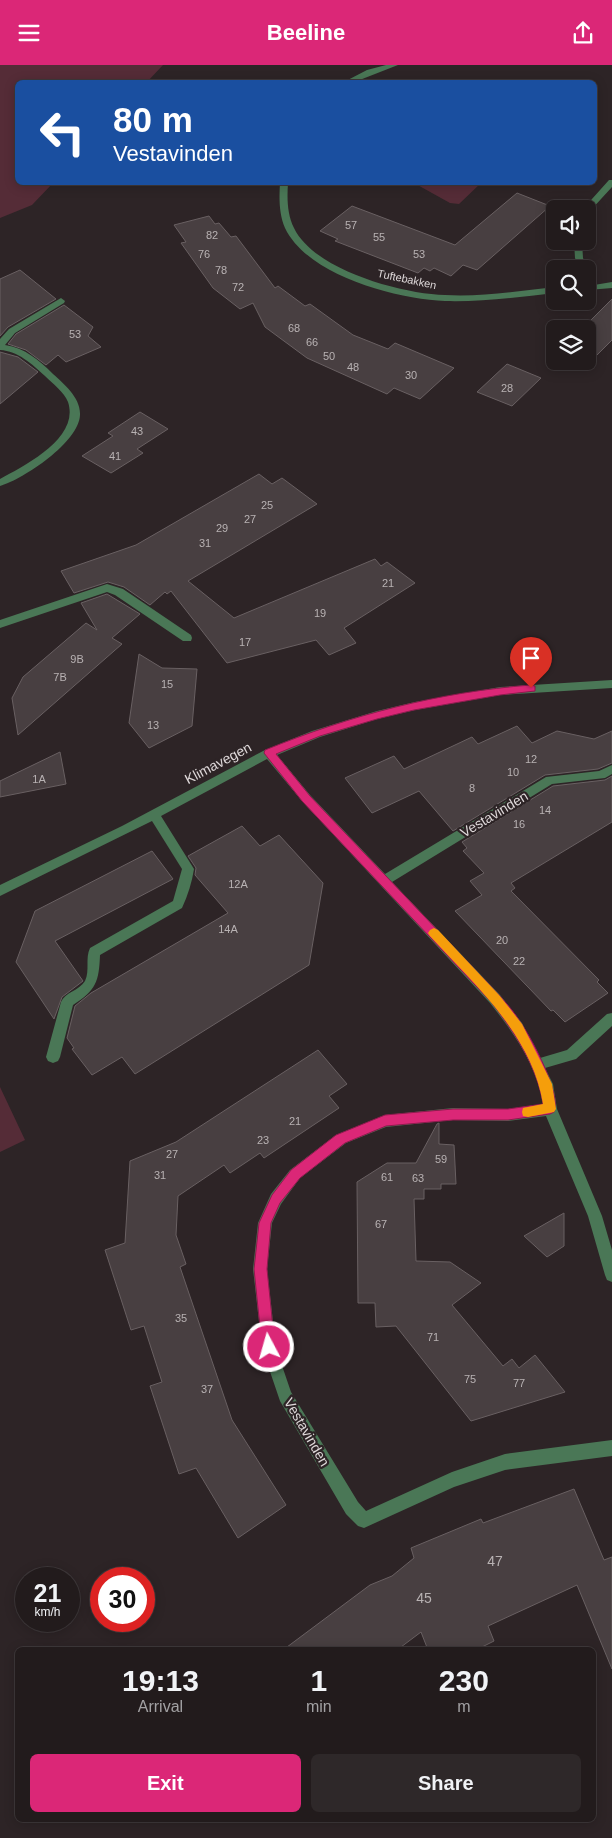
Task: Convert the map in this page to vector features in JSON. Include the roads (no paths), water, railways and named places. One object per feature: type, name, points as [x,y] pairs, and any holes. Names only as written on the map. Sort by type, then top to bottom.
[{"type":"street","points":[[352,80],[394,65]]},
{"type":"street","points":[[595,200],[612,182]]},
{"type":"street","name":"Tuftebakken","points":[[284,185],[283,207],[287,222],[294,235],[317,257],[347,275],[388,289],[442,298],[498,296],[546,291]]},
{"type":"street","points":[[596,286],[612,285]]},
{"type":"street","points":[[0,483],[31,465],[57,446],[70,430],[74,412],[72,401],[42,368],[19,351],[0,346],[12,331],[61,301]]},
{"type":"street","points":[[0,625],[96,589],[106,588],[119,592],[187,638]]},
{"type":"street","name":"Klimavegen","points":[[2,887],[154,815],[269,753],[316,734],[377,715],[414,706],[500,691],[612,684]]},
{"type":"street","points":[[269,753],[306,799],[495,999],[518,1027],[546,1084],[550,1109],[595,1216],[612,1275]]},
{"type":"street","name":"Vestavinden","points":[[384,881],[550,780],[601,775],[612,769]]},
{"type":"street","points":[[53,1057],[67,1002],[86,991],[93,979],[94,952],[178,904],[185,885],[188,869],[154,815]]},
{"type":"street","points":[[536,1065],[571,1055],[612,1018]]},
{"type":"street","name":"Vestavinden","points":[[550,1109],[508,1115],[453,1114],[385,1121],[341,1139],[295,1174],[276,1199],[265,1223],[260,1269],[269,1347],[285,1396],[352,1508],[364,1520],[452,1480],[505,1463],[612,1448]]}]
